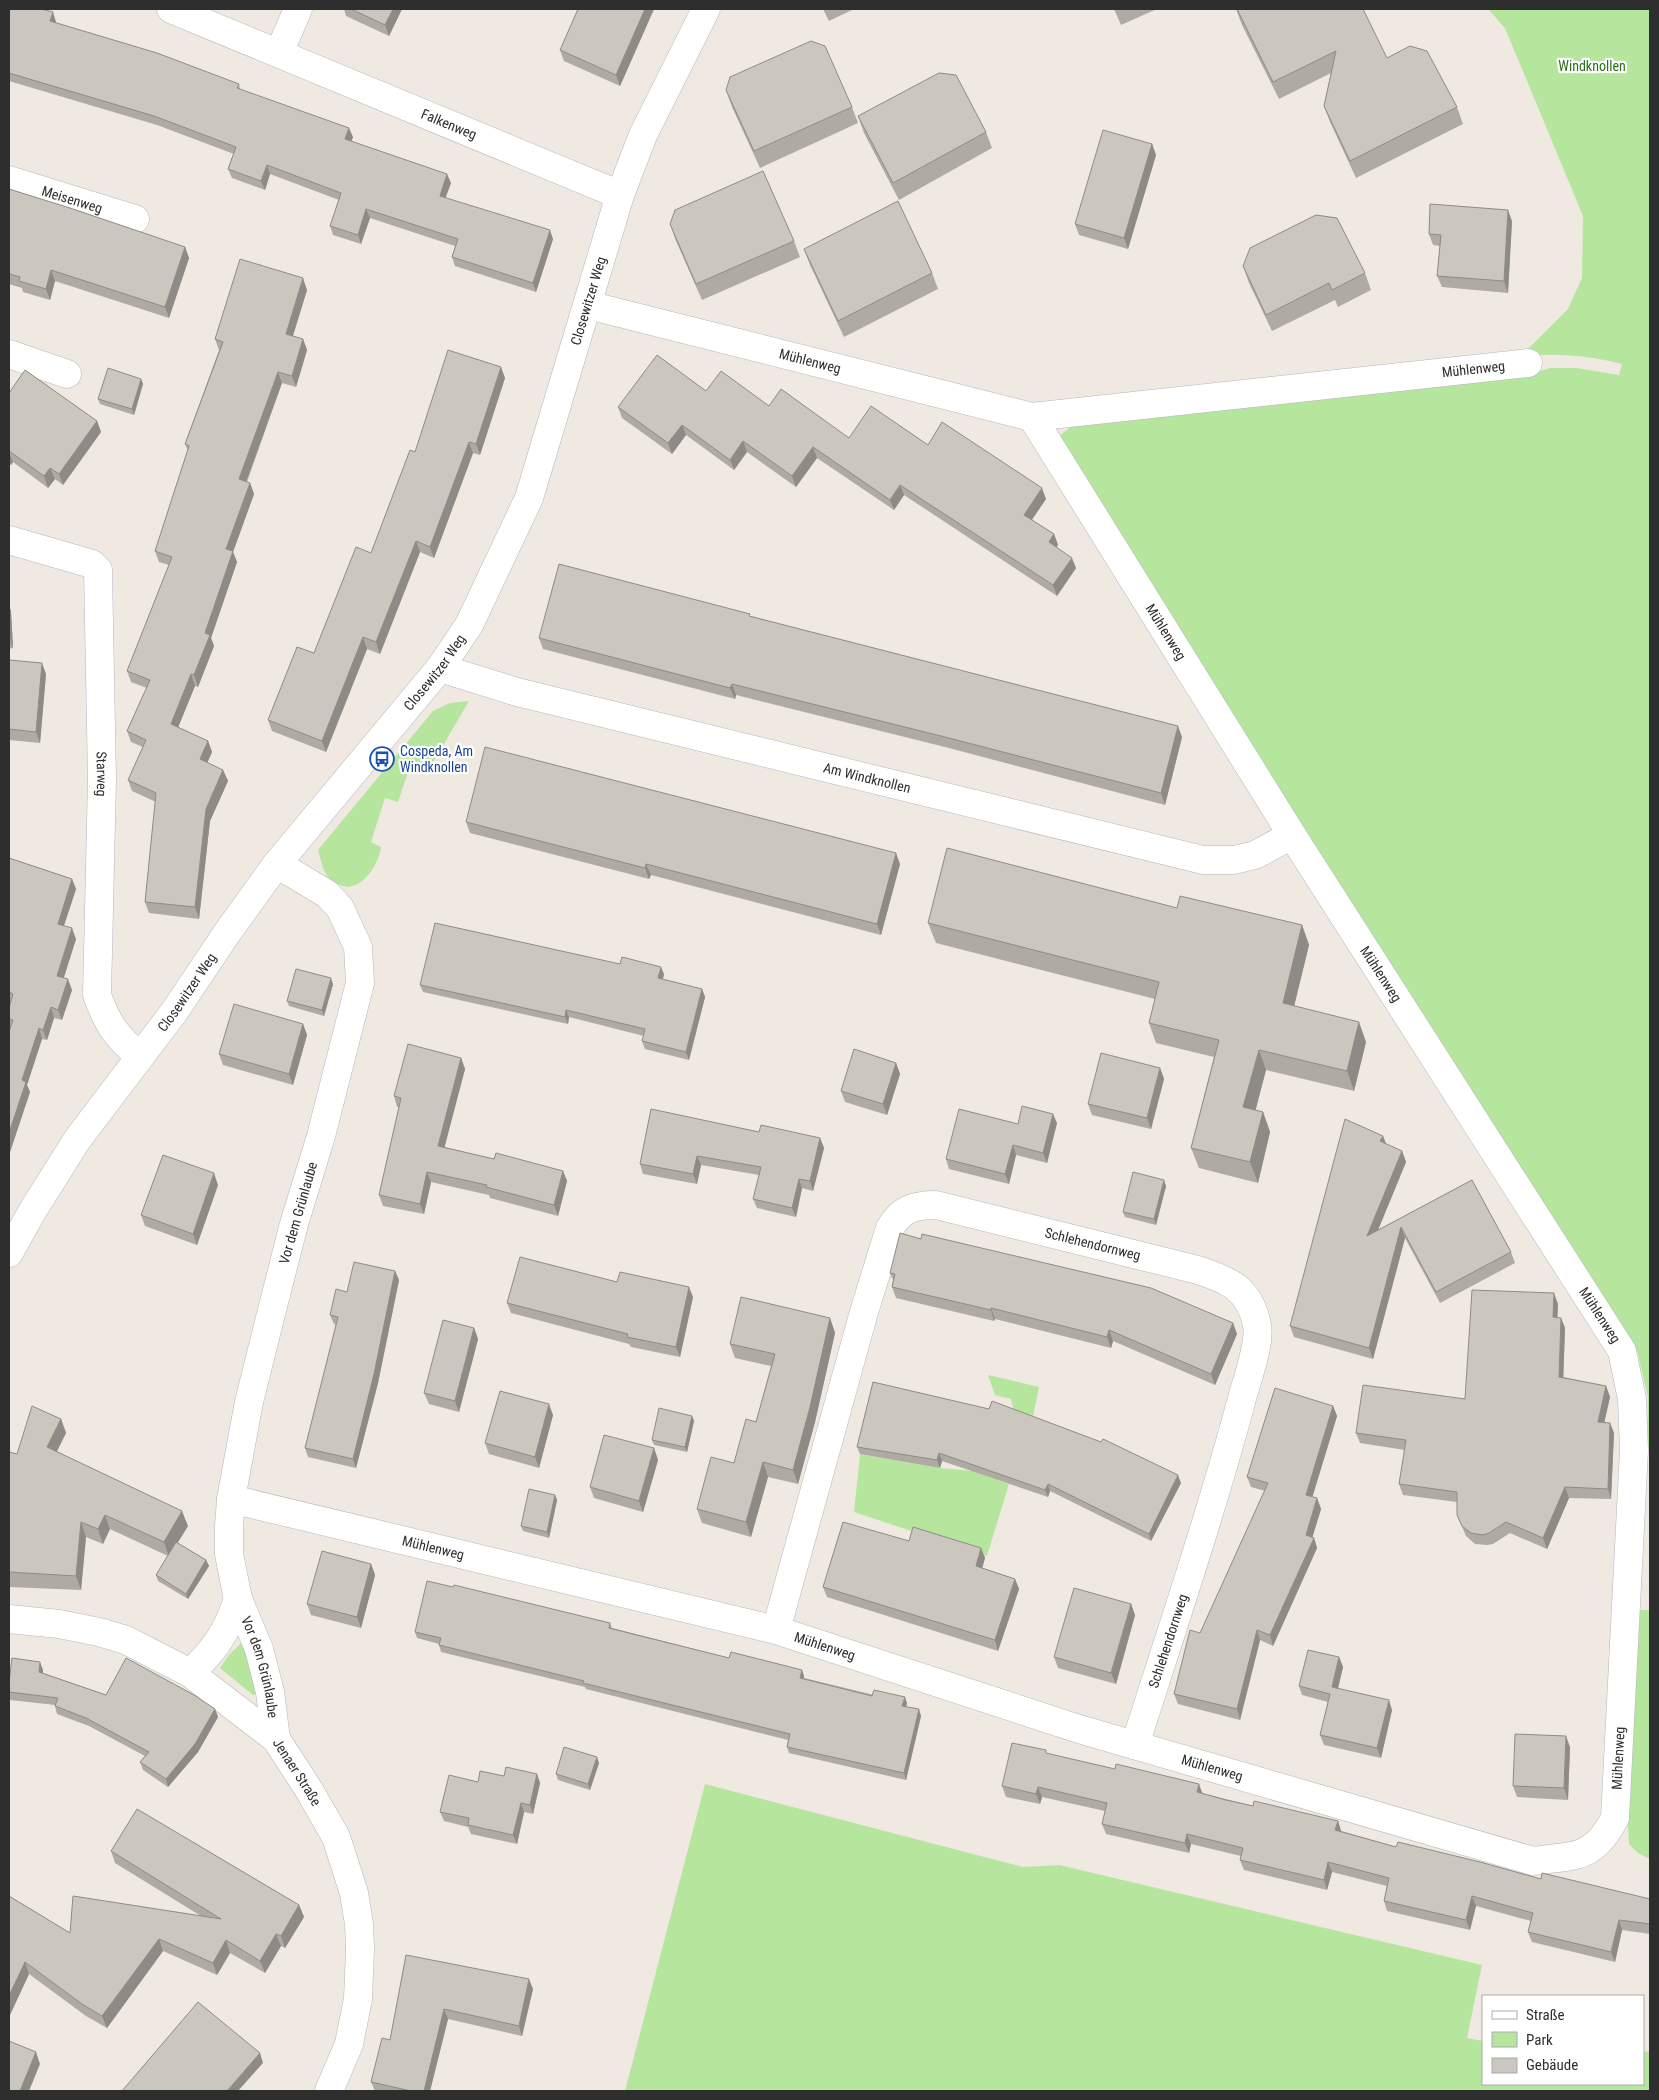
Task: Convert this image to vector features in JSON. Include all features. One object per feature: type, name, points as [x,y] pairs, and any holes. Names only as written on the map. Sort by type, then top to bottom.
[{"type":"street","name":"Falkenweg","points":[[171,9],[620,195]]},
{"type":"street","points":[[278,53],[298,9]]},
{"type":"street","name":"Closewitzer Weg","points":[[9,1253],[60,1165],[140,1057],[276,865],[440,668],[469,625],[529,498],[620,195],[643,135],[706,9]]},
{"type":"street","name":"Meisenweg","points":[[9,180],[135,219]]},
{"type":"street","name":"Mühlenweg","points":[[588,305],[1032,417],[1528,363]]},
{"type":"street","points":[[9,354],[67,374]]},
{"type":"street","name":"Mühlenweg","points":[[231,1499],[776,1630],[1135,1746],[1533,1862],[1583,1854],[1605,1837],[1615,1818],[1634,1450],[1632,1400],[1622,1350],[1292,835],[1032,417]]},
{"type":"street","name":"Starweg","points":[[9,540],[92,564],[98,570],[102,779],[97,995],[106,1019],[121,1040],[140,1057]]},
{"type":"street","name":"Am Windknollen","points":[[440,668],[517,692],[1203,860],[1234,860],[1255,856],[1292,835]]},
{"type":"street","name":"Vor dem Grünlaube","points":[[276,865],[327,894],[340,908],[358,947],[360,983],[321,1136],[294,1224],[275,1296],[249,1402],[231,1499],[229,1526],[230,1554],[238,1599],[259,1649],[270,1692],[276,1739]]},
{"type":"street","name":"Schlehendornweg","points":[[776,1630],[864,1312],[890,1228],[897,1216],[916,1207],[936,1205],[1224,1278],[1241,1290],[1249,1300],[1256,1321],[1258,1338],[1222,1470],[1135,1746]]},
{"type":"street","name":"Vor dem Grünlaube","points":[[190,1673],[209,1656],[220,1640],[231,1622],[238,1599]]},
{"type":"street","name":"Jenaer Straße","points":[[9,1618],[59,1624],[99,1632],[126,1640],[190,1673],[276,1739],[309,1790],[336,1837],[351,1883],[359,1924],[358,1999],[349,2044],[328,2091]]},
{"type":"green space","name":"Windknollen","points":[[1488,9],[1650,9],[1650,1448],[1647,1448],[1648,1397],[1637,1350],[1410,1000],[1059,436],[1076,423],[1524,376],[1550,368],[1577,368],[1619,375],[1622,364],[1609,361],[1572,356],[1521,356],[1568,309],[1582,278],[1583,216],[1505,28]]},
{"type":"green space","points":[[469,701],[428,771],[410,766],[398,802],[385,798],[371,842],[381,847],[380,854],[368,876],[355,885],[348,887],[331,881],[324,870],[318,850],[433,711],[450,703]]},
{"type":"green space","points":[[988,1375],[1039,1387],[1032,1422],[1015,1416],[1011,1399],[995,1395]]},
{"type":"green space","points":[[860,1454],[940,1468],[973,1471],[1009,1484],[987,1556],[854,1512]]},
{"type":"green space","points":[[1640,1610],[1650,1610],[1650,1859],[1638,1853],[1629,1844],[1628,1825]]},
{"type":"green space","points":[[242,1642],[249,1654],[258,1693],[253,1695],[220,1668],[228,1656]]},
{"type":"green space","points":[[705,1784],[1023,1867],[1059,1865],[1482,1965],[1467,2038],[1482,2041],[1482,2085],[1644,2085],[1644,2052],[1650,2051],[1650,2091],[625,2091]]},
{"type":"building","points":[[10,9],[41,9],[53,12],[50,21],[157,53],[239,84],[237,88],[349,128],[345,139],[447,174],[440,196],[550,230],[533,283],[452,257],[458,239],[366,209],[358,235],[330,226],[341,193],[267,165],[261,181],[228,169],[236,147],[154,116],[9,73]]},
{"type":"building","points":[[351,9],[393,9],[385,25]]},
{"type":"building","points":[[578,9],[645,9],[616,75],[560,50]]},
{"type":"building","points":[[1237,9],[1363,9],[1387,58],[1410,46],[1427,51],[1457,107],[1350,161],[1324,106],[1336,51],[1273,82]]},
{"type":"building","points":[[811,41],[825,46],[852,107],[754,151],[726,90],[730,77]]},
{"type":"building","points":[[939,73],[956,75],[986,132],[893,183],[858,116]]},
{"type":"building","points":[[1103,130],[1152,144],[1124,238],[1075,224]]},
{"type":"building","points":[[763,171],[794,241],[696,284],[670,224],[675,210]]},
{"type":"building","points":[[9,189],[185,247],[165,307],[51,270],[46,289],[19,281],[20,277],[9,274]]},
{"type":"building","points":[[898,201],[932,273],[838,321],[804,249]]},
{"type":"building","points":[[1430,204],[1508,210],[1504,281],[1437,276],[1441,235],[1429,234]]},
{"type":"building","points":[[1316,215],[1337,218],[1365,273],[1332,290],[1329,283],[1266,315],[1243,266],[1250,248]]},
{"type":"building","points":[[240,259],[303,278],[286,334],[303,339],[292,376],[278,372],[239,479],[250,483],[226,549],[233,551],[205,633],[210,635],[194,675],[191,674],[171,724],[208,741],[200,759],[223,770],[206,809],[195,907],[145,902],[156,793],[128,780],[146,740],[127,731],[150,680],[127,671],[172,557],[155,551],[189,446],[185,444],[223,342],[215,339]]},
{"type":"building","points":[[448,350],[501,367],[476,444],[469,442],[430,547],[416,541],[376,642],[363,637],[322,741],[268,720],[297,647],[314,653],[356,547],[371,553],[410,450],[415,452]]},
{"type":"building","points":[[657,355],[706,391],[721,371],[769,406],[781,389],[849,438],[871,406],[928,445],[942,422],[1042,488],[1024,515],[1054,534],[1049,542],[1072,558],[1053,585],[900,485],[890,500],[813,447],[792,476],[743,441],[730,460],[682,425],[668,443],[618,407]]},
{"type":"building","points":[[108,368],[141,379],[132,409],[98,399]]},
{"type":"building","points":[[25,370],[97,421],[59,474],[50,468],[44,476],[9,451],[9,393]]},
{"type":"building","points":[[559,564],[750,614],[749,616],[1178,726],[1161,793],[732,684],[730,688],[539,638]]},
{"type":"building","points":[[9,606],[11,643],[9,643]]},
{"type":"building","points":[[9,660],[42,663],[36,732],[9,729]]},
{"type":"building","points":[[485,747],[896,853],[877,924],[646,864],[645,868],[466,822]]},
{"type":"building","points":[[947,848],[1177,908],[1180,896],[1302,925],[1283,1003],[1359,1022],[1347,1071],[1259,1050],[1243,1107],[1263,1112],[1250,1162],[1191,1148],[1219,1040],[1149,1023],[1159,982],[928,923]]},
{"type":"building","points":[[9,858],[72,879],[58,924],[72,928],[57,976],[68,979],[58,1010],[51,1007],[43,1030],[39,1028],[22,1080],[26,1082],[9,1133],[9,1032],[13,1020],[9,1019],[9,1008],[13,994],[9,992]]},
{"type":"building","points":[[435,923],[620,964],[622,957],[661,967],[658,978],[702,989],[686,1052],[642,1041],[645,1029],[566,1010],[565,1017],[420,985]]},
{"type":"building","points":[[296,969],[331,978],[322,1010],[287,1001]]},
{"type":"building","points":[[234,1004],[303,1024],[289,1074],[219,1054]]},
{"type":"building","points":[[408,1044],[461,1058],[438,1146],[494,1159],[496,1153],[563,1171],[554,1205],[486,1187],[487,1185],[427,1172],[420,1204],[379,1195],[401,1098],[394,1096]]},
{"type":"building","points":[[854,1049],[896,1063],[883,1104],[841,1091]]},
{"type":"building","points":[[1101,1053],[1160,1068],[1147,1118],[1088,1104]]},
{"type":"building","points":[[1022,1106],[1053,1114],[1043,1153],[1013,1145],[1005,1174],[946,1159],[959,1109],[1018,1124]]},
{"type":"building","points":[[651,1109],[759,1132],[761,1125],[820,1138],[810,1181],[799,1179],[792,1208],[753,1199],[761,1167],[697,1156],[693,1174],[640,1164]]},
{"type":"building","points":[[1345,1119],[1383,1136],[1380,1141],[1402,1151],[1367,1236],[1472,1180],[1511,1252],[1436,1292],[1401,1227],[1369,1348],[1290,1326]]},
{"type":"building","points":[[163,1155],[214,1173],[193,1234],[141,1215]]},
{"type":"building","points":[[1133,1172],[1164,1180],[1154,1219],[1123,1212]]},
{"type":"building","points":[[900,1233],[921,1239],[922,1234],[1151,1288],[1233,1323],[1211,1374],[1109,1330],[1107,1337],[991,1308],[991,1310],[892,1287],[895,1274],[890,1273]]},
{"type":"building","points":[[520,1257],[617,1282],[620,1272],[689,1287],[676,1347],[627,1337],[628,1334],[507,1303]]},
{"type":"building","points":[[354,1262],[395,1271],[374,1374],[353,1459],[305,1448],[338,1317],[330,1315],[336,1289],[347,1292]]},
{"type":"building","points":[[1472,1290],[1554,1293],[1553,1317],[1561,1318],[1559,1377],[1606,1386],[1598,1422],[1610,1423],[1608,1489],[1565,1487],[1543,1538],[1506,1522],[1483,1535],[1471,1533],[1462,1526],[1457,1515],[1457,1492],[1399,1484],[1406,1440],[1356,1433],[1363,1385],[1465,1399]]},
{"type":"building","points":[[741,1297],[830,1318],[810,1407],[793,1470],[763,1462],[746,1522],[697,1509],[711,1457],[734,1463],[746,1419],[756,1422],[775,1354],[730,1344]]},
{"type":"building","points":[[443,1320],[474,1328],[455,1401],[424,1393]]},
{"type":"building","points":[[873,1382],[989,1409],[992,1401],[1101,1442],[1103,1439],[1178,1475],[1149,1534],[1048,1484],[1045,1490],[939,1453],[937,1460],[857,1447]]},
{"type":"building","points":[[1275,1388],[1333,1406],[1306,1495],[1317,1498],[1306,1535],[1314,1538],[1270,1635],[1257,1630],[1237,1709],[1174,1694],[1190,1630],[1200,1633],[1268,1483],[1247,1477]]},
{"type":"building","points":[[500,1391],[549,1404],[535,1457],[485,1443]]},
{"type":"building","points":[[32,1406],[61,1419],[47,1447],[182,1511],[164,1542],[105,1515],[98,1529],[81,1522],[76,1576],[9,1572],[9,1452],[17,1454]]},
{"type":"building","points":[[659,1408],[692,1416],[685,1447],[652,1440]]},
{"type":"building","points":[[604,1435],[654,1448],[639,1501],[590,1487]]},
{"type":"building","points":[[529,1489],[555,1495],[547,1532],[521,1526]]},
{"type":"building","points":[[843,1522],[909,1541],[913,1527],[981,1548],[976,1566],[1015,1579],[995,1640],[823,1587]]},
{"type":"building","points":[[176,1542],[206,1560],[186,1594],[156,1575]]},
{"type":"building","points":[[322,1551],[371,1564],[357,1617],[307,1604]]},
{"type":"building","points":[[427,1581],[453,1587],[454,1585],[610,1623],[609,1628],[729,1658],[731,1652],[802,1670],[800,1678],[872,1696],[874,1690],[905,1697],[902,1706],[919,1709],[904,1773],[787,1747],[790,1734],[439,1645],[441,1638],[415,1632]]},
{"type":"building","points":[[1074,1588],[1131,1604],[1111,1673],[1054,1657]]},
{"type":"building","points":[[1308,1650],[1339,1657],[1332,1687],[1389,1700],[1377,1748],[1320,1735],[1330,1694],[1299,1686]]},
{"type":"building","points":[[12,1658],[40,1662],[39,1672],[106,1695],[126,1658],[194,1695],[215,1709],[195,1744],[166,1779],[140,1762],[149,1752],[86,1718],[55,1706],[58,1698],[9,1692]]},
{"type":"building","points":[[1515,1734],[1566,1736],[1564,1788],[1513,1786]]},
{"type":"building","points":[[1012,1743],[1046,1750],[1046,1753],[1115,1769],[1116,1764],[1199,1784],[1197,1792],[1226,1800],[1253,1806],[1254,1801],[1338,1821],[1335,1830],[1396,1847],[1398,1842],[1541,1879],[1542,1873],[1650,1899],[1650,1924],[1619,1920],[1611,1952],[1528,1932],[1533,1913],[1472,1896],[1466,1920],[1384,1901],[1389,1878],[1328,1862],[1324,1880],[1240,1860],[1243,1848],[1187,1834],[1185,1843],[1102,1824],[1107,1803],[1038,1787],[1036,1794],[1002,1786]]},
{"type":"building","points":[[564,1747],[597,1757],[588,1784],[556,1774]]},
{"type":"building","points":[[506,1767],[537,1774],[530,1805],[521,1803],[513,1835],[468,1825],[469,1818],[440,1812],[449,1775],[478,1782],[480,1771],[504,1776]]},
{"type":"building","points":[[137,1809],[299,1905],[281,1936],[276,1934],[260,1961],[226,1940],[213,1963],[159,1939],[102,2016],[82,2004],[25,1962],[9,1996],[9,1896],[70,1933],[73,1896],[221,1919],[111,1851]]},
{"type":"building","points":[[406,1955],[529,1979],[519,2026],[444,2009],[424,2091],[411,2091],[371,2082],[382,2038],[390,2040]]},
{"type":"building","points":[[198,2002],[260,2053],[227,2091],[122,2091]]},
{"type":"building","points":[[9,2041],[36,2052],[20,2091],[9,2091]]},
{"type":"place","name":"Cospeda, Am Windknollen","points":[[382,759]]}]
